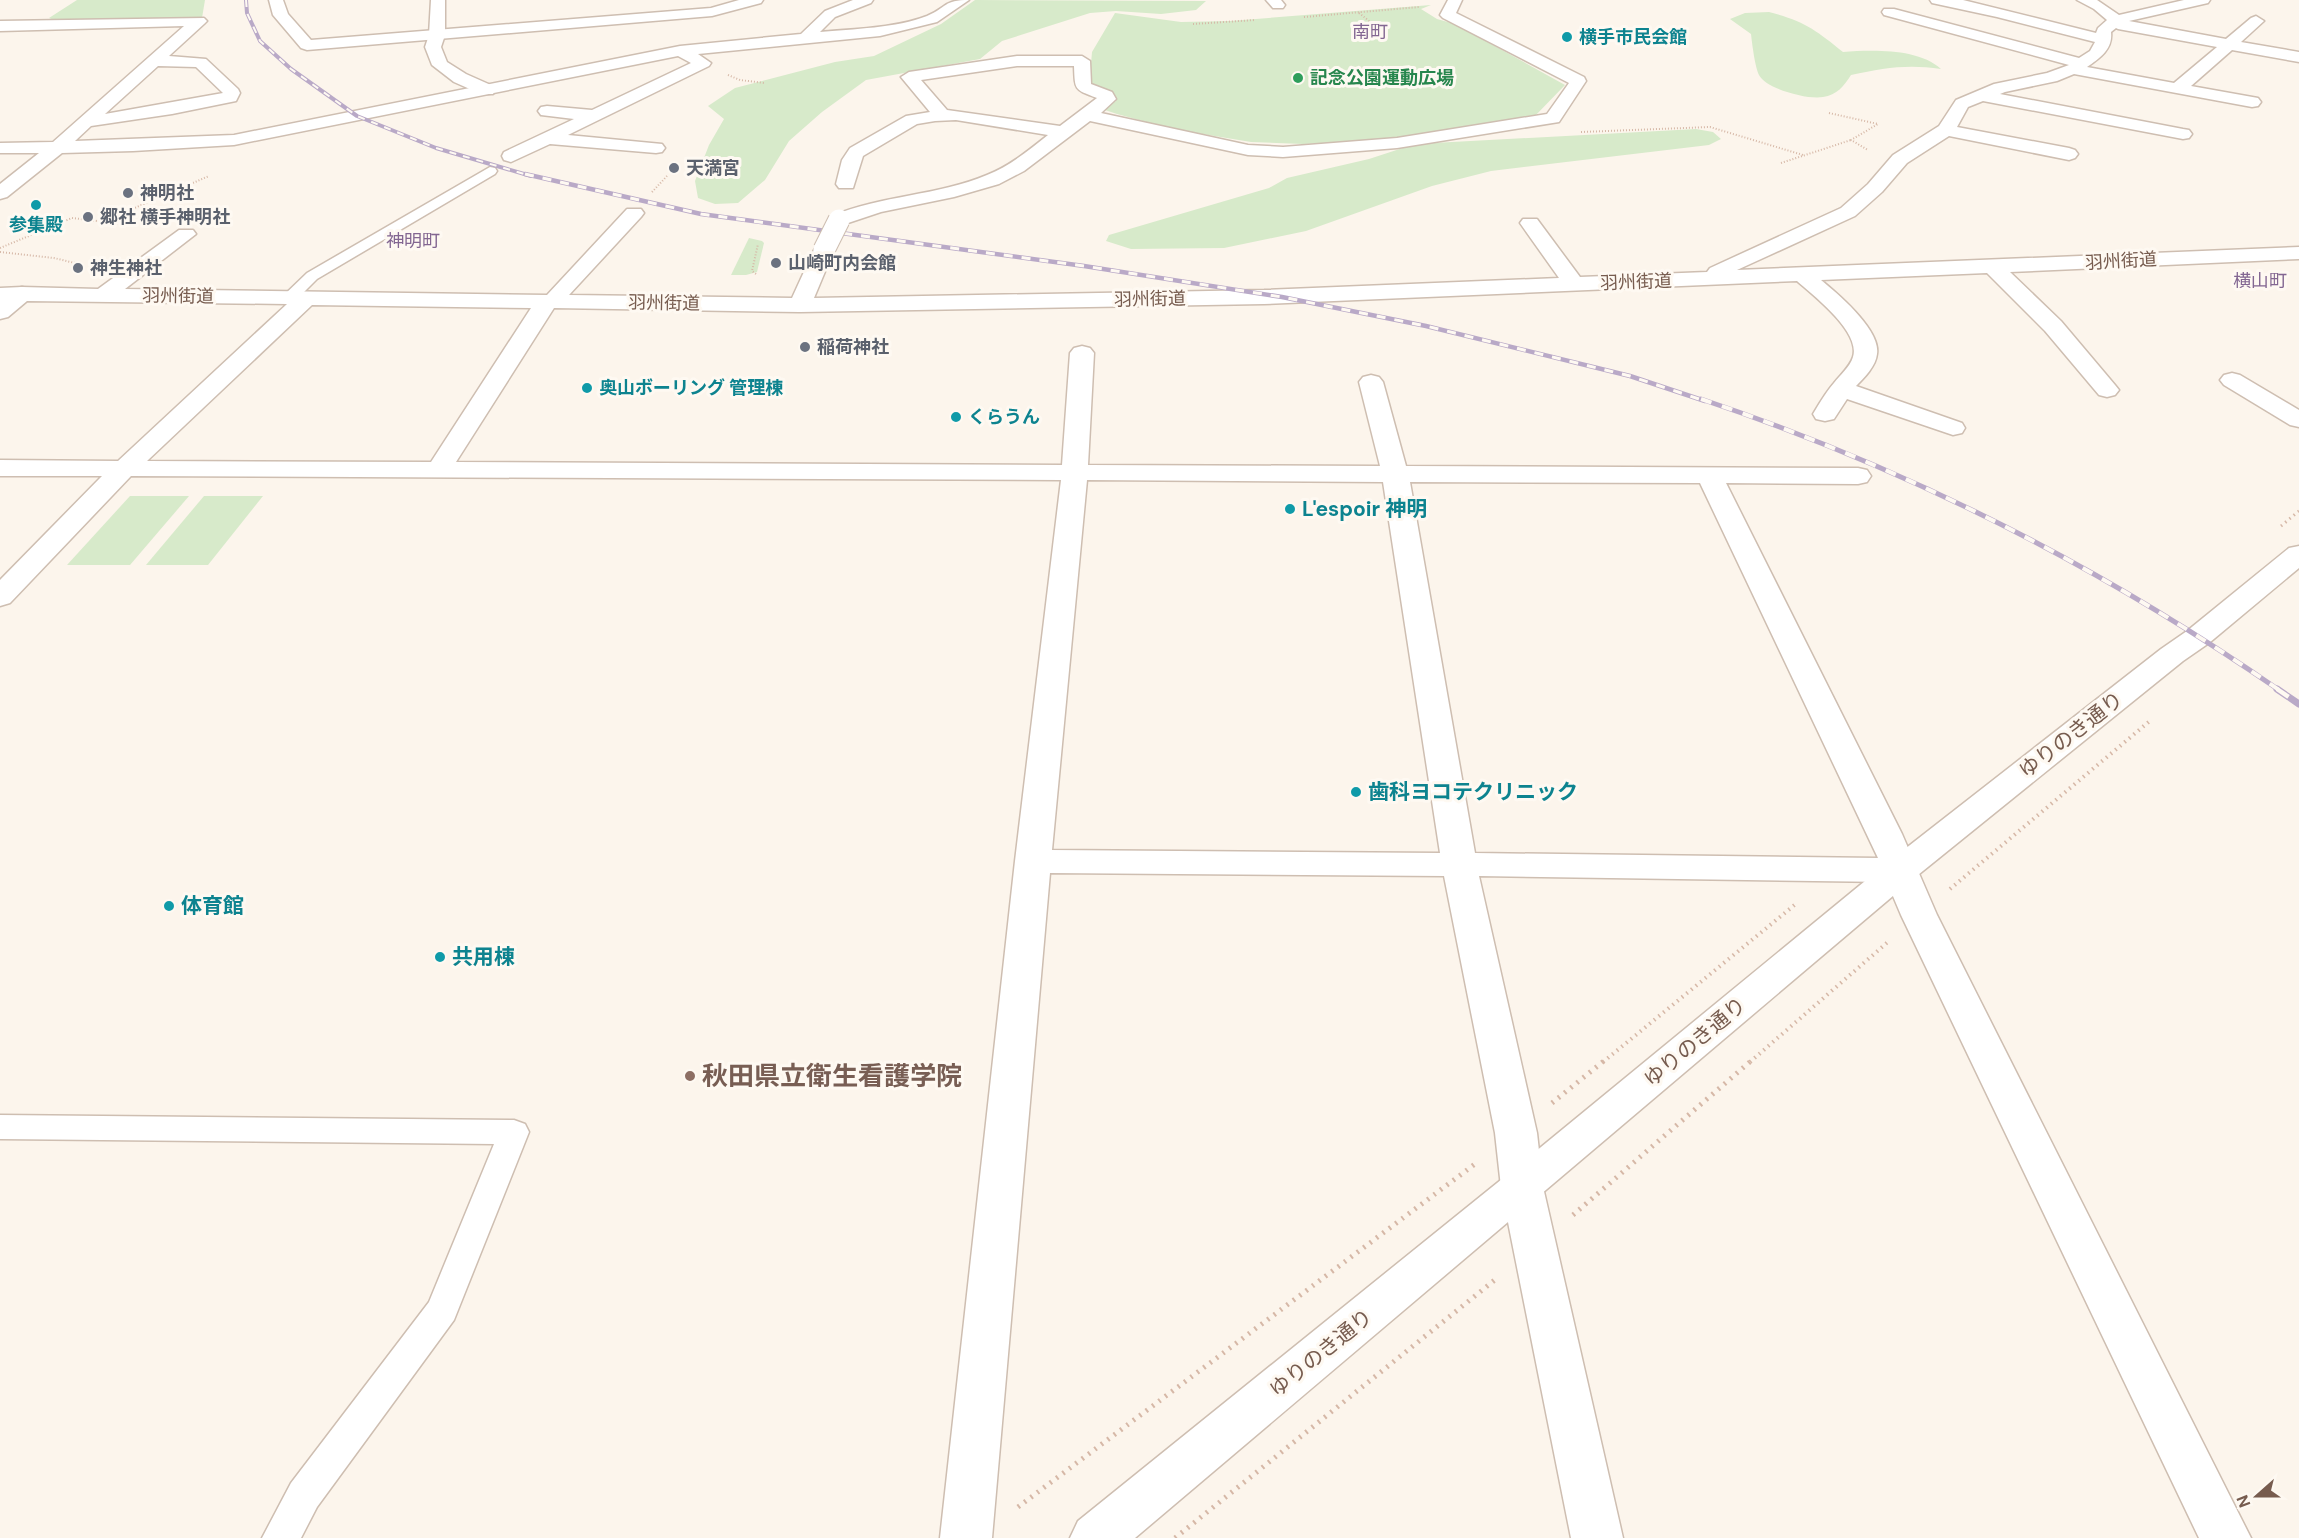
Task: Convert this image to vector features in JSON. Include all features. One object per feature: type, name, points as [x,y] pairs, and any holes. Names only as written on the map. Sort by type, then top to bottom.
[{"type":"street","points":[[276,0],[281,15],[307,45],[437,34],[610,15],[712,12],[756,0]]},
{"type":"street","points":[[438,0],[437,34],[433,47],[440,65],[460,78],[487,90]]},
{"type":"street","points":[[804,39],[830,14],[866,0]]},
{"type":"street","points":[[0,148],[212,143],[234,140],[680,51],[880,31],[932,19],[962,0]]},
{"type":"street","points":[[1937,0],[1982,6],[2030,22],[2110,28],[2229,44],[2299,57]]},
{"type":"street","points":[[2084,0],[2099,6],[2110,28]]},
{"type":"street","points":[[1701,280],[1848,212],[1875,188],[1900,159],[1946,130],[1962,104],[2000,88],[2051,77],[2077,66],[2096,54],[2110,28],[2203,0]]},
{"type":"street","points":[[1087,115],[1248,150],[1283,152],[1397,143],[1553,118],[1578,81],[1448,15],[1454,2]]},
{"type":"street","points":[[29,25],[59,6]]},
{"type":"street","points":[[1889,12],[2077,66],[2252,102]]},
{"type":"street","points":[[511,156],[703,63],[610,15]]},
{"type":"street","points":[[0,193],[58,147],[199,21],[29,25],[5,32]]},
{"type":"street","points":[[2178,88],[2256,21]]},
{"type":"street","points":[[86,122],[171,109],[230,97],[232,93],[200,62],[154,61]]},
{"type":"street","points":[[800,305],[840,214],[924,198],[992,180],[1031,157],[1107,99],[1106,96],[1083,87],[1082,61],[1017,61],[909,77],[943,116]]},
{"type":"street","points":[[1980,95],[2183,134]]},
{"type":"street","points":[[547,111],[596,116]]},
{"type":"street","points":[[846,184],[850,160],[856,152],[912,120],[956,116],[1062,132]]},
{"type":"street","points":[[1946,130],[2069,154]]},
{"type":"street","points":[[549,138],[656,148]]},
{"type":"street","points":[[439,469],[549,302],[634,213]]},
{"type":"street","points":[[1530,223],[1575,285]]},
{"type":"street","points":[[103,295],[186,234]]},
{"type":"street","name":"羽州街道","points":[[11,294],[800,305],[1282,297],[2299,253]]},
{"type":"street","points":[[1993,267],[2053,326],[2107,390]]},
{"type":"street","points":[[1803,275],[1839,307],[1866,342],[1866,356],[1841,389],[1826,414]]},
{"type":"street","points":[[0,312],[11,294]]},
{"type":"street","points":[[0,597],[125,468],[299,297]]},
{"type":"street","points":[[966,1538],[1033,861],[1075,471],[1082,353]]},
{"type":"street","points":[[2232,380],[2299,420]]},
{"type":"street","points":[[1371,382],[1395,473],[1459,864],[1515,1133],[1522,1186],[1597,1538]]},
{"type":"street","points":[[1841,389],[1953,428]]},
{"type":"street","points":[[0,468],[1858,476]]},
{"type":"street","points":[[1709,475],[1886,834],[1919,915],[2224,1538]]},
{"type":"street","name":"ゆりのき通り","points":[[1096,1538],[1900,871],[2163,662],[2198,637],[2299,554]]},
{"type":"street","points":[[1033,861],[1840,868],[1900,871]]},
{"type":"lane","points":[[299,297],[312,276],[490,171]]},
{"type":"lane","points":[[0,1128],[514,1132],[442,1310],[304,1495],[281,1538]]},
{"type":"path","points":[[1295,17],[1359,13],[1454,2]]},
{"type":"path","points":[[1359,13],[1373,24],[1367,29]]},
{"type":"path","points":[[1193,24],[1256,20]]},
{"type":"path","points":[[1780,163],[1851,140],[1878,124],[1829,113]]},
{"type":"path","points":[[1710,127],[1803,155]]},
{"type":"path","points":[[1851,140],[1865,149],[1900,159]]},
{"type":"path","points":[[647,197],[670,173]]},
{"type":"path","points":[[101,222],[209,176]]},
{"type":"path","points":[[0,250],[72,218],[122,224]]},
{"type":"path","points":[[758,244],[752,272],[763,277]]},
{"type":"path","points":[[0,250],[79,264]]},
{"type":"path","points":[[1175,1538],[1536,1247],[1919,915],[2159,713]]},
{"type":"path","points":[[1015,1510],[1515,1133],[1840,868]]},
{"type":"green space","points":[[77,0],[205,0],[202,18],[61,23],[49,18]]},
{"type":"green space","points":[[975,0],[1206,1],[1196,10],[1161,14],[1116,11],[1090,13],[1002,41],[980,59],[866,80],[822,112],[789,141],[765,180],[738,203],[715,204],[698,198],[695,181],[709,145],[724,119],[708,106],[735,88],[835,62],[874,56],[941,24]]},
{"type":"green space","name":"記念公園運動広場","points":[[1431,5],[1421,9],[1437,19],[1455,24],[1565,85],[1535,116],[1381,141],[1303,144],[1251,142],[1172,129],[1102,109],[1116,101],[1108,94],[1089,87],[1092,52],[1115,13],[1181,22],[1230,21]]},
{"type":"green space","points":[[1769,12],[1809,27],[1843,52],[1881,51],[1908,54],[1931,62],[1941,69],[1896,68],[1851,75],[1840,89],[1823,97],[1808,97],[1778,89],[1759,75],[1751,34],[1730,19],[1745,13]]},
{"type":"green space","points":[[1696,129],[1713,132],[1721,139],[1709,145],[1491,171],[1432,186],[1306,231],[1224,248],[1131,249],[1106,241],[1109,235],[1269,188],[1287,178],[1369,159],[1415,144]]},
{"type":"green space","points":[[749,238],[764,243],[757,272],[731,275]]},
{"type":"green space","points":[[130,496],[189,496],[130,565],[67,565]]},
{"type":"green space","points":[[204,496],[263,496],[208,565],[146,565]]},
{"type":"railway","points":[[246,0],[247,13],[260,41],[291,69],[357,116],[436,148],[531,176]]},
{"type":"railway","points":[[525,174],[701,214],[1084,266],[1282,297],[1426,326],[1630,376],[1705,401]]},
{"type":"railway","points":[[1701,399],[1853,456],[2000,524],[2143,602],[2279,690]]},
{"type":"railway","points":[[2277,689],[2299,704]]},
{"type":"place","name":"横手市民会館","points":[[1567,37]]},
{"type":"place","name":"記念公園運動広場","points":[[1298,78]]},
{"type":"place","name":"天満宮","points":[[674,168]]},
{"type":"place","name":"神明社","points":[[128,193]]},
{"type":"place","name":"参集殿","points":[[36,205]]},
{"type":"place","name":"郷社 横手神明社","points":[[88,217]]},
{"type":"place","name":"山崎町内会館","points":[[776,263]]},
{"type":"place","name":"神生神社","points":[[78,268]]},
{"type":"place","name":"稲荷神社","points":[[805,347]]},
{"type":"place","name":"奥山ボーリング 管理棟","points":[[587,388]]},
{"type":"place","name":"くらうん","points":[[956,417]]},
{"type":"place","name":"L'espoir 神明","points":[[1290,509]]},
{"type":"place","name":"歯科ヨコテクリニック","points":[[1356,792]]},
{"type":"place","name":"体育館","points":[[169,906]]},
{"type":"place","name":"共用棟","points":[[440,957]]},
{"type":"place","name":"秋田県立衛生看護学院","points":[[690,1076]]},
{"type":"district","name":"南町","points":[[1370,32]]},
{"type":"district","name":"神明町","points":[[413,241]]},
{"type":"district","name":"横山町","points":[[2260,281]]}]
